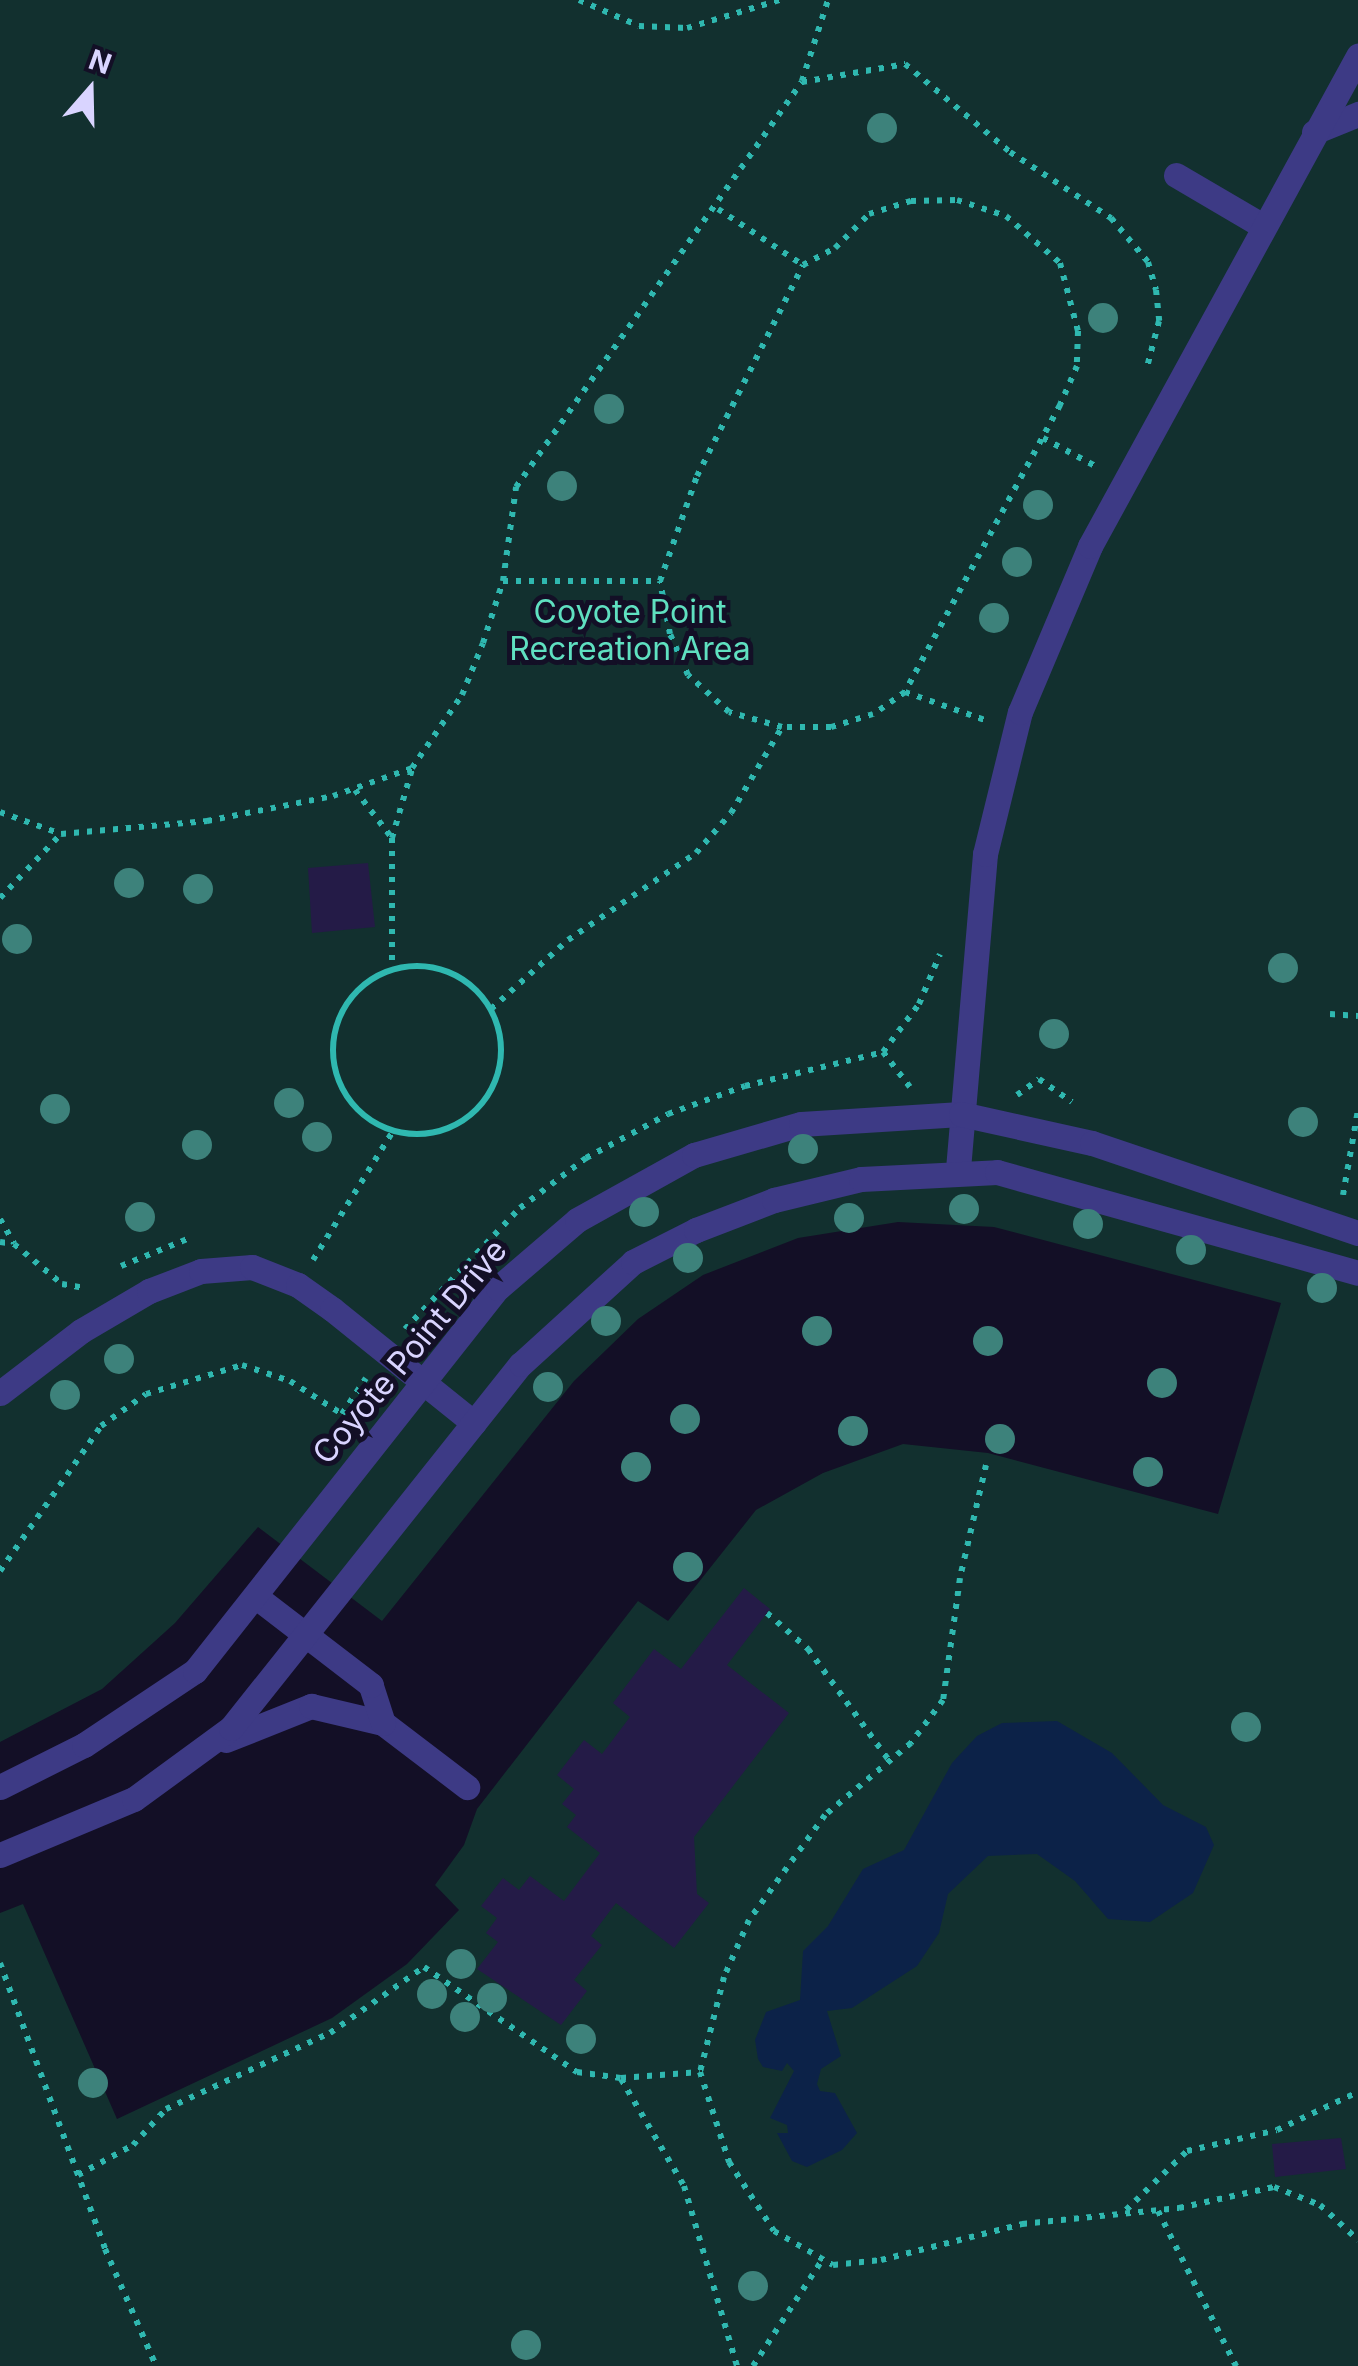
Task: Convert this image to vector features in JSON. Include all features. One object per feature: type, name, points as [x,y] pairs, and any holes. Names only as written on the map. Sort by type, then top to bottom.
[{"type":"street","points":[[958,1170],[985,854],[1015,730],[1058,612],[1124,482],[1358,56]]},
{"type":"street","points":[[1314,132],[1358,114]]},
{"type":"street","points":[[1176,175],[1263,226]]},
{"type":"street","name":"Coyote Point Drive","points":[[0,1787],[84,1745],[170,1690],[207,1658],[498,1288],[537,1252],[658,1171],[768,1130],[960,1114],[1092,1143],[1358,1233]]},
{"type":"street","points":[[207,1748],[308,1637],[474,1423],[578,1308],[661,1246],[802,1192],[958,1170],[1027,1180],[1358,1273]]},
{"type":"street","points":[[0,1393],[81,1331],[149,1291],[201,1270],[252,1267],[298,1285],[474,1423]]},
{"type":"street","points":[[255,1596],[372,1686],[383,1723]]},
{"type":"street","points":[[0,1855],[134,1799],[207,1748],[310,1706],[383,1723],[466,1788]]},
{"type":"path","points":[[578,0],[639,26],[688,28],[780,0]]},
{"type":"path","points":[[392,969],[392,838],[412,768],[462,694],[503,581],[516,487],[718,209],[802,82],[828,0]]},
{"type":"path","points":[[802,82],[905,64],[1010,152],[1111,218],[1148,262],[1156,290],[1159,321],[1142,378]]},
{"type":"path","points":[[957,200],[1006,216],[1060,263],[1078,331],[1078,366],[905,692],[873,714],[831,727],[782,727],[729,712],[688,675],[670,634],[660,581],[697,476],[803,264],[835,248],[870,214],[910,201],[957,200]]},
{"type":"path","points":[[718,209],[803,264]]},
{"type":"path","points":[[1042,438],[1124,482]]},
{"type":"path","points":[[1094,466],[1102,451]]},
{"type":"path","points":[[503,581],[660,581]]},
{"type":"path","points":[[905,692],[1015,730]]},
{"type":"path","points":[[491,1008],[568,940],[696,853],[730,813],[782,727]]},
{"type":"path","points":[[0,812],[61,834],[206,821],[355,790],[412,768]]},
{"type":"path","points":[[355,790],[392,838]]},
{"type":"path","points":[[0,898],[61,834]]},
{"type":"path","points":[[420,965],[448,972],[491,1008],[500,1064],[473,1113],[450,1128],[393,1131],[349,1100],[332,1050],[349,1000],[392,969],[420,965]]},
{"type":"path","points":[[1330,1014],[1358,1016]]},
{"type":"path","points":[[1343,1196],[1358,1110]]},
{"type":"path","points":[[312,1261],[393,1131]]},
{"type":"path","points":[[0,1220],[14,1244]]},
{"type":"path","points":[[0,1572],[101,1426],[146,1394],[242,1366],[290,1382],[342,1414],[364,1382]]},
{"type":"path","points":[[986,1465],[960,1578],[943,1700],[925,1729],[825,1815],[750,1920],[724,1977],[700,2072],[729,2162],[751,2204],[774,2232],[822,2260],[860,2264],[1022,2224],[1126,2210],[1158,2210],[1288,2188],[1320,2205],[1358,2240]]},
{"type":"path","points":[[766,1613],[808,1649],[888,1760]]},
{"type":"path","points":[[0,1963],[78,2174],[156,2366]]},
{"type":"path","points":[[78,2174],[133,2145],[166,2109],[330,2033],[424,1966],[562,2064],[620,2078],[700,2072]]},
{"type":"path","points":[[620,2078],[684,2186],[738,2366]]},
{"type":"path","points":[[1126,2210],[1187,2151],[1277,2130],[1358,2092]]},
{"type":"path","points":[[1158,2210],[1236,2366]]},
{"type":"path","points":[[752,2366],[822,2260]]},
{"type":"green space","name":"Coyote Point Recreation Area","points":[[0,0],[1358,0],[1358,2366],[0,2366],[0,1913],[23,1904],[117,2119],[332,2018],[407,1964],[459,1910],[435,1885],[464,1845],[477,1809],[638,1601],[668,1621],[756,1510],[823,1473],[903,1444],[988,1453],[1218,1514],[1281,1303],[994,1227],[898,1222],[798,1238],[703,1275],[638,1319],[574,1381],[382,1621],[258,1527],[175,1623],[102,1689],[0,1742]]},
{"type":"water","points":[[1057,1721],[1112,1753],[1163,1805],[1206,1827],[1214,1845],[1193,1893],[1150,1922],[1108,1919],[1075,1881],[1037,1854],[988,1856],[948,1894],[939,1933],[917,1966],[852,2008],[827,2011],[841,2056],[821,2069],[817,2084],[820,2091],[835,2093],[857,2133],[842,2150],[807,2167],[792,2161],[777,2133],[788,2133],[787,2125],[770,2118],[794,2071],[787,2063],[782,2071],[763,2067],[758,2059],[755,2040],[766,2012],[800,2000],[803,1951],[828,1926],[863,1869],[904,1850],[952,1763],[977,1736],[1002,1723]]},
{"type":"building","points":[[368,863],[375,927],[312,933],[308,868]]},
{"type":"building","points":[[744,1588],[770,1609],[727,1665],[789,1713],[694,1837],[697,1894],[709,1903],[674,1948],[616,1903],[591,1936],[602,1945],[574,1980],[587,1991],[561,2025],[477,1969],[498,1942],[486,1933],[497,1918],[481,1906],[503,1878],[519,1890],[530,1876],[564,1901],[600,1853],[567,1827],[576,1815],[562,1804],[574,1789],[557,1775],[584,1740],[602,1754],[630,1717],[613,1703],[654,1649],[681,1669]]},
{"type":"building","points":[[1341,2138],[1346,2169],[1275,2177],[1272,2144]]}]
